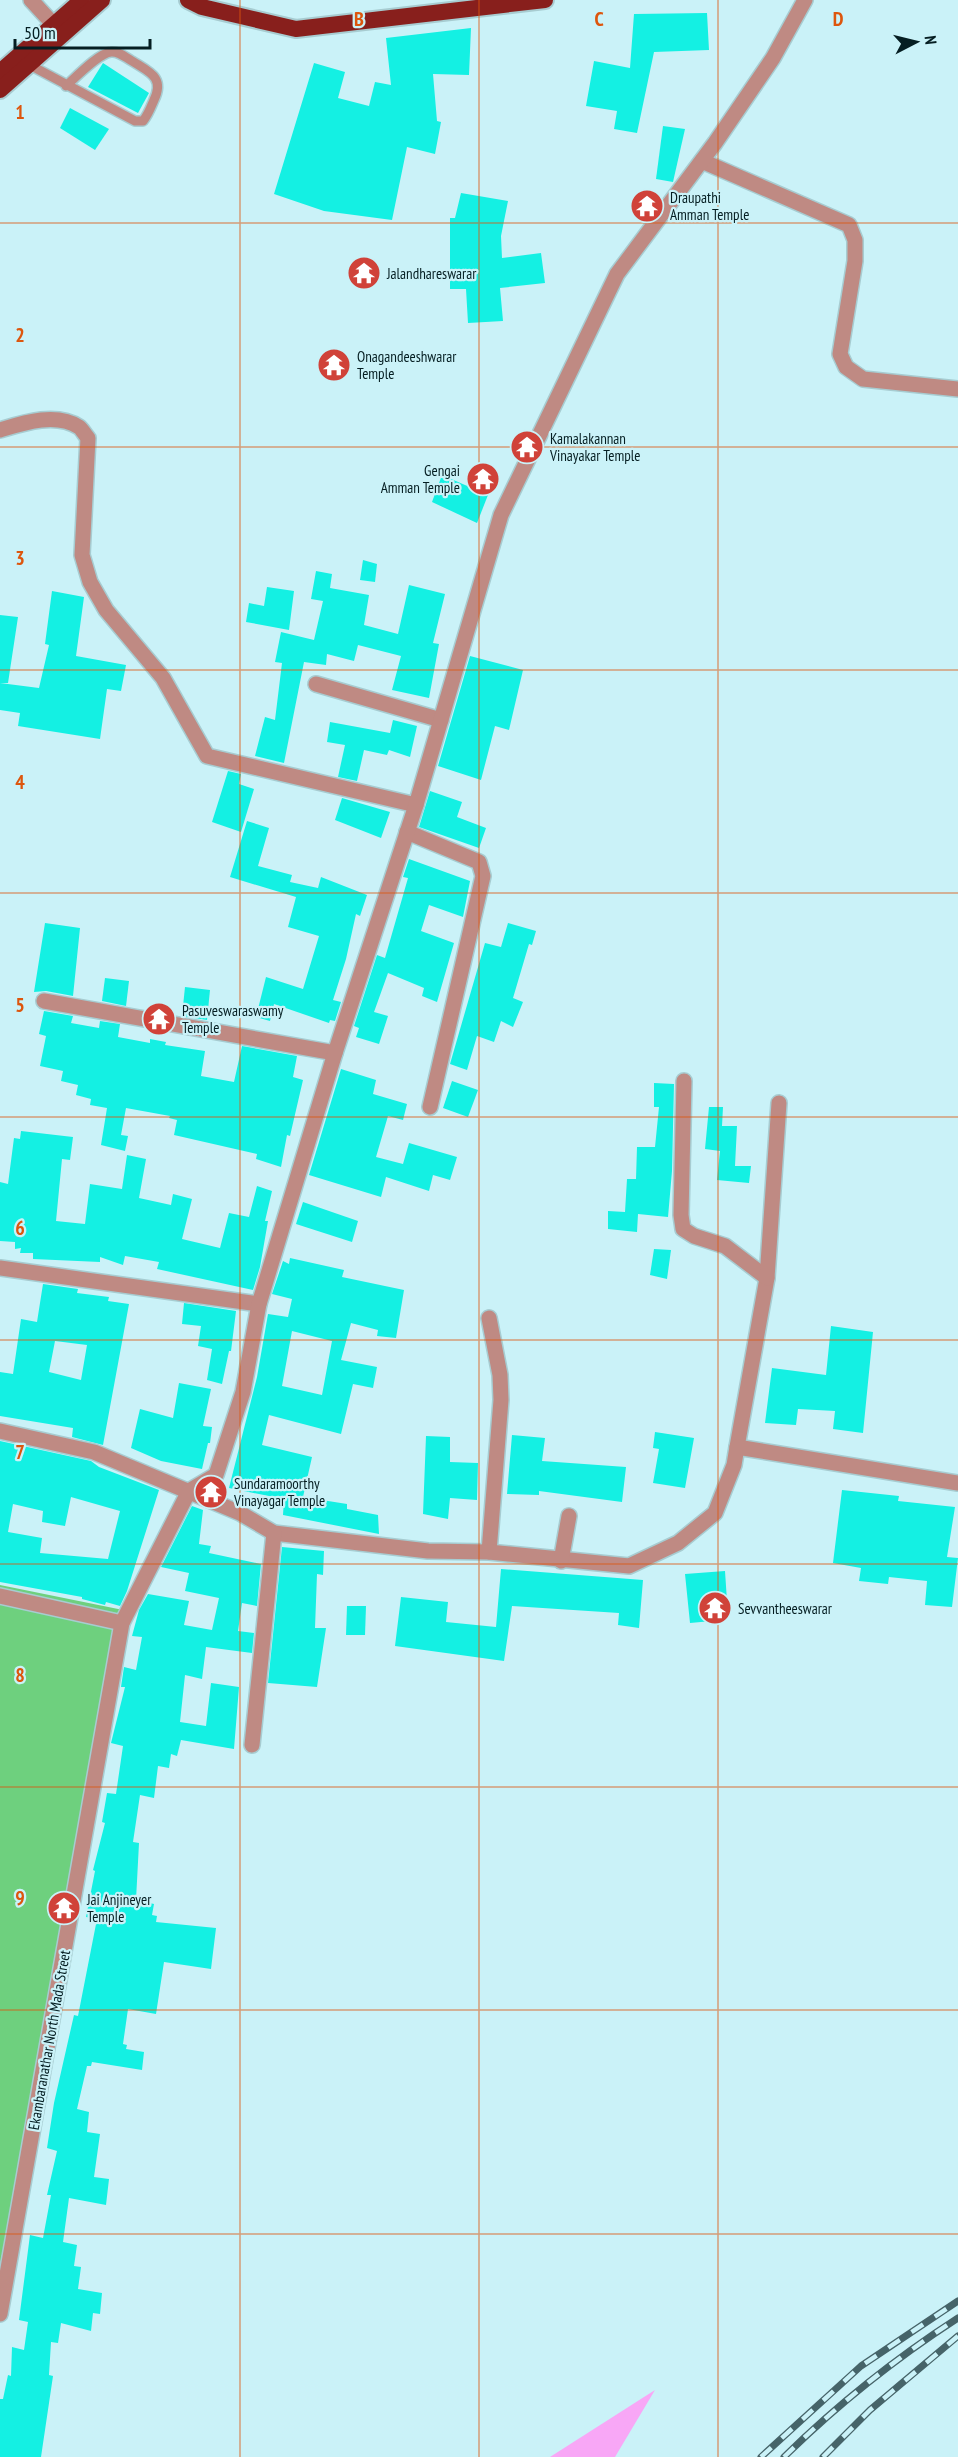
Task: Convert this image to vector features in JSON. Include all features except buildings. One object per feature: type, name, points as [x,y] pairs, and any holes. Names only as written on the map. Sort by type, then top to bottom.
[{"type":"highway","points":[[0,90],[54,25],[82,0]]},
{"type":"highway","points":[[0,72],[22,61],[102,0]]},
{"type":"highway","points":[[188,0],[202,7],[297,29],[545,0]]},
{"type":"street","points":[[31,0],[54,25]]},
{"type":"street","points":[[189,1491],[216,1474],[243,1392],[259,1304],[335,1053],[416,805],[501,515],[617,274],[702,160],[773,58],[805,0]]},
{"type":"street","points":[[702,160],[849,225],[855,240],[855,261],[840,354],[846,367],[863,379],[958,389]]},
{"type":"street","points":[[0,430],[29,421],[59,421],[78,427],[88,438],[82,555],[90,582],[106,610],[163,678],[207,756],[416,805]]},
{"type":"street","points":[[316,684],[441,720]]},
{"type":"street","points":[[407,832],[479,862],[483,876],[430,1107]]},
{"type":"street","points":[[44,1001],[335,1053]]},
{"type":"street","points":[[684,1081],[681,1215],[684,1229],[694,1236],[725,1246],[767,1278]]},
{"type":"street","points":[[0,1431],[94,1452],[240,1513],[274,1533],[428,1551],[489,1552],[629,1566],[678,1544],[715,1513],[734,1465],[767,1278],[779,1103]]},
{"type":"street","points":[[0,1268],[259,1304]]},
{"type":"street","points":[[489,1318],[500,1376],[501,1400],[489,1552]]},
{"type":"street","points":[[737,1447],[958,1483]]},
{"type":"street","name":"Ekambaranathar North Mada Street","points":[[0,2314],[122,1623],[189,1491]]},
{"type":"street","points":[[561,1561],[568,1516]]},
{"type":"street","points":[[252,1745],[274,1533]]},
{"type":"street","points":[[0,1596],[122,1623]]},
{"type":"lane","points":[[22,61],[66,86],[135,121],[142,121],[146,117],[158,92],[158,84],[154,75],[120,53],[112,51],[103,54],[66,86]]},
{"type":"shaded area","points":[[0,1585],[128,1611],[122,1623],[0,2265]]},
{"type":"shaded area","points":[[655,2390],[615,2457],[550,2457]]},
{"type":"railway","points":[[761,2457],[861,2366],[958,2301]]},
{"type":"railway","points":[[784,2457],[868,2383],[912,2349],[958,2318]]},
{"type":"railway","points":[[823,2457],[870,2410],[958,2336]]},
{"type":"place","name":"Draupathi Amman Temple","points":[[647,206]]},
{"type":"place","name":"Jalandhareswarar","points":[[364,273]]},
{"type":"place","name":"Onagandeeshwarar Temple","points":[[334,365]]},
{"type":"place","name":"Kamalakannan Vinayakar Temple","points":[[527,447]]},
{"type":"place","name":"Gengai Amman Temple","points":[[483,479]]},
{"type":"place","name":"Pasuveswaraswamy Temple","points":[[159,1019]]},
{"type":"place","name":"Sundaramoorthy Vinayagar Temple","points":[[211,1492]]},
{"type":"place","name":"Sevvantheeswarar","points":[[715,1608]]},
{"type":"place","name":"Jai Anjineyer Temple","points":[[64,1908]]}]
